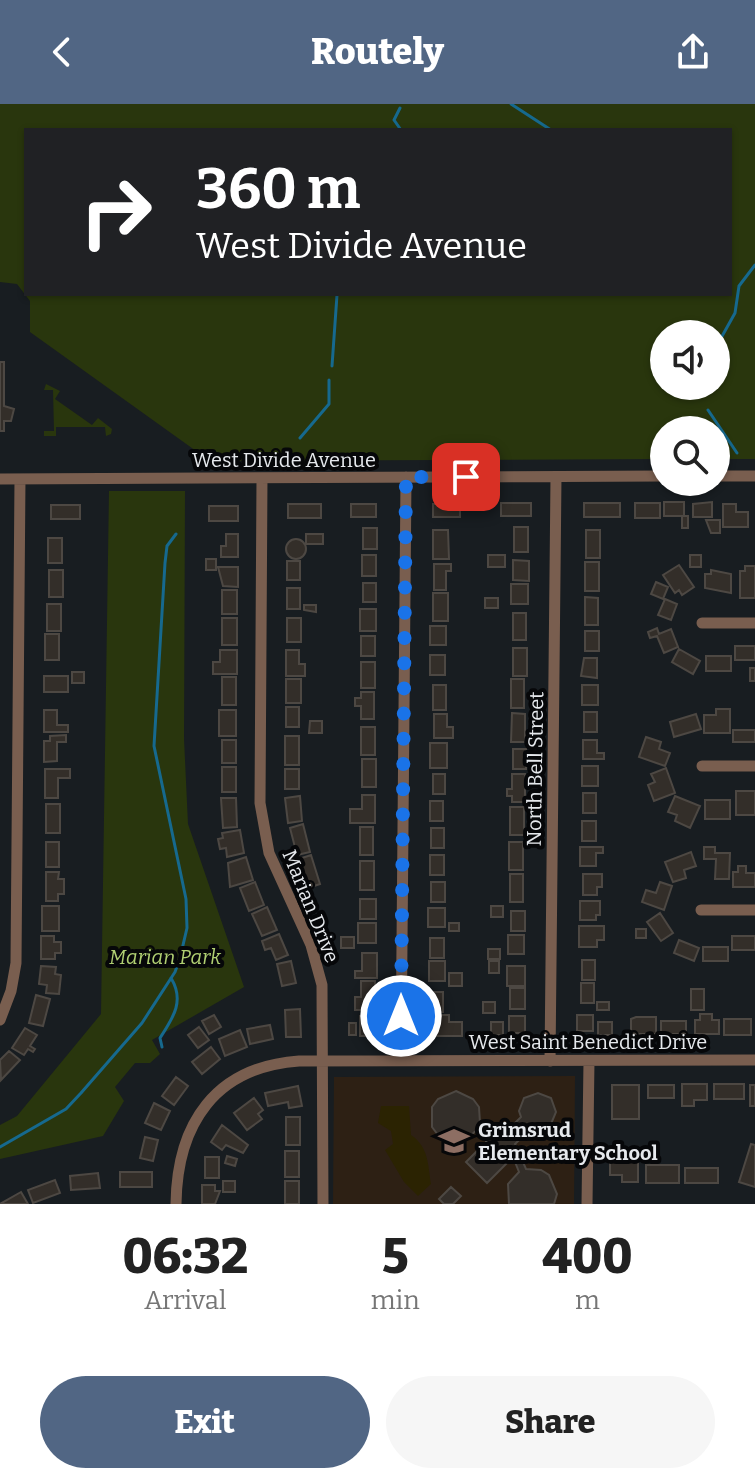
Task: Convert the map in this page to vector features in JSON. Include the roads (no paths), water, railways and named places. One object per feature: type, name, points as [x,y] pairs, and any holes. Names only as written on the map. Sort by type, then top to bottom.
[{"type":"street","name":"West Divide Avenue","points":[[0,479],[650,476]]},
{"type":"street","points":[[730,476],[755,476]]},
{"type":"street","points":[[401,1061],[406,477]]},
{"type":"street","name":"North Bell Street","points":[[550,1061],[556,477]]},
{"type":"street","name":"Marian Drive","points":[[262,478],[262,821],[274,867],[306,933],[320,971],[324,999],[323,1204]]},
{"type":"street","points":[[0,1020],[11,991],[16,963],[20,479]]},
{"type":"street","points":[[702,623],[755,623]]},
{"type":"street","points":[[702,766],[755,766]]},
{"type":"street","points":[[701,910],[755,910]]},
{"type":"street","name":"West Saint Benedict Drive","points":[[176,1204],[178,1166],[185,1142],[202,1109],[220,1090],[243,1075],[270,1064],[324,1061],[755,1060]]},
{"type":"street","points":[[587,1204],[589,1061]]},
{"type":"waterway","points":[[511,104],[548,128]]},
{"type":"waterway","points":[[400,108],[394,120],[400,128]]},
{"type":"waterway","points":[[730,322],[735,313],[739,286],[755,265]]},
{"type":"waterway","points":[[332,366],[337,296]]},
{"type":"waterway","points":[[300,438],[329,404],[329,380]]},
{"type":"waterway","points":[[708,410],[737,453]]},
{"type":"waterway","points":[[0,1147],[66,1109],[142,1023],[175,972],[180,958],[187,928],[186,899],[154,746],[165,563],[167,546],[176,534]]},
{"type":"waterway","points":[[162,1047],[160,1038],[177,1002],[171,978]]},
{"type":"place","name":"Grimsrud Elementary School","points":[[454,1141]]},
{"type":"park label","name":"Marian Park","points":[[165,957]]}]
